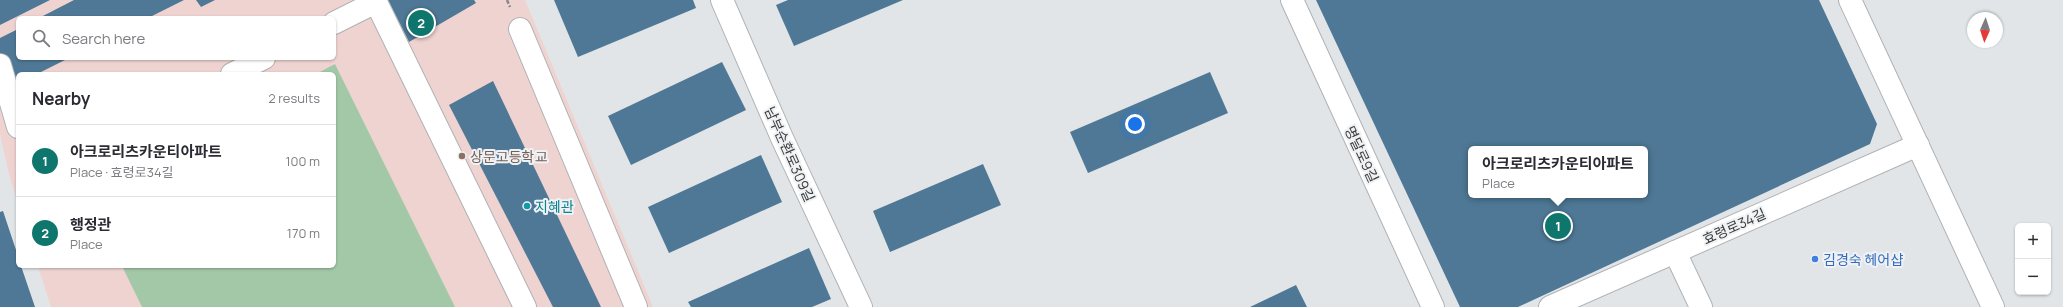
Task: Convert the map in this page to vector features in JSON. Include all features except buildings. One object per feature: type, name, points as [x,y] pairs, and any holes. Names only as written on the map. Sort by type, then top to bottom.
[{"type":"street","name":"남부순환로309길","points":[[722,0],[782,138],[861,307]]},
{"type":"street","name":"명달로9길","points":[[1292,0],[1433,307]]},
{"type":"street","points":[[1850,0],[1993,307]]},
{"type":"street","points":[[336,22],[376,2],[525,307]]},
{"type":"street","points":[[520,29],[636,307]]},
{"type":"street","points":[[236,72],[260,60]]},
{"type":"street","points":[[0,65],[16,119]]},
{"type":"street","name":"효령로34길","points":[[1550,307],[1918,145]]},
{"type":"street","points":[[1675,252],[1701,307]]},
{"type":"shaded area","name":"상문고등학교","points":[[0,0],[525,0],[653,307],[51,307],[39,268],[336,268],[336,72],[16,72],[16,198],[0,134]]},
{"type":"green space","points":[[335,64],[455,307],[142,307],[123,268],[336,268],[336,72],[320,72]]},
{"type":"place","name":"행정관","points":[[421,23]]},
{"type":"place","name":"상문고등학교","points":[[462,156]]},
{"type":"place","name":"지혜관","points":[[527,206]]},
{"type":"place","name":"아크로리츠카운티아파트","points":[[1558,226]]},
{"type":"place","name":"김경숙 헤어샵","points":[[1815,259]]}]
